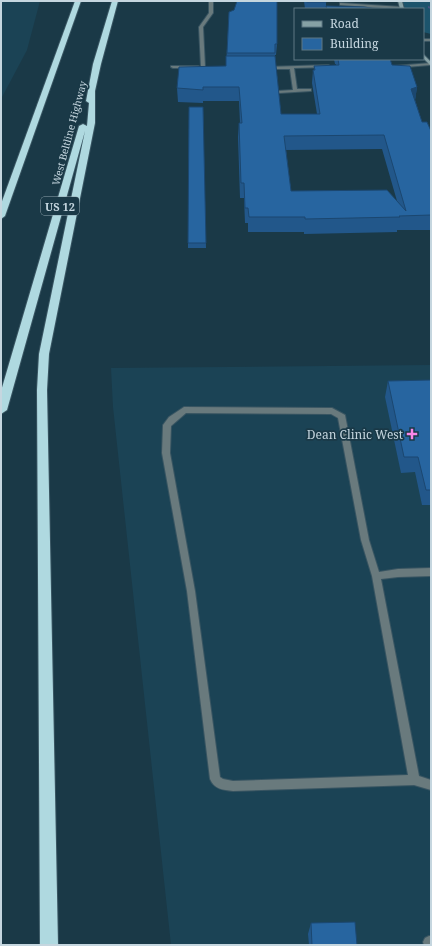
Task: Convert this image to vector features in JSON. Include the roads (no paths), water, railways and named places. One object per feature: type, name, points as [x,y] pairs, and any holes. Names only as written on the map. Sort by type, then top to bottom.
[{"type":"highway","points":[[1,216],[78,1]]},
{"type":"highway","name":"West Beltline Highway","points":[[1,410],[93,93],[97,64],[115,1]]},
{"type":"highway","points":[[49,945],[42,390],[44,354],[91,123],[93,93]]},
{"type":"highway","points":[[1,198],[21,159]]},
{"type":"street","points":[[400,1],[402,8]]},
{"type":"lane","points":[[203,67],[201,27],[211,13],[211,1]]},
{"type":"lane","points":[[341,4],[402,8]]},
{"type":"lane","points":[[388,67],[430,65]]},
{"type":"lane","points":[[263,68],[333,66]]},
{"type":"lane","points":[[173,67],[210,67]]},
{"type":"lane","points":[[292,68],[295,90]]},
{"type":"lane","points":[[279,92],[309,90]]},
{"type":"lane","points":[[414,780],[376,576],[365,540],[342,417],[332,411],[184,410],[167,425],[166,453],[192,596],[215,778],[220,784],[232,786],[414,780],[431,786]]},
{"type":"lane","points":[[376,576],[398,573],[431,572]]},
{"type":"place","name":"Dean Clinic West","points":[[412,434]]}]
